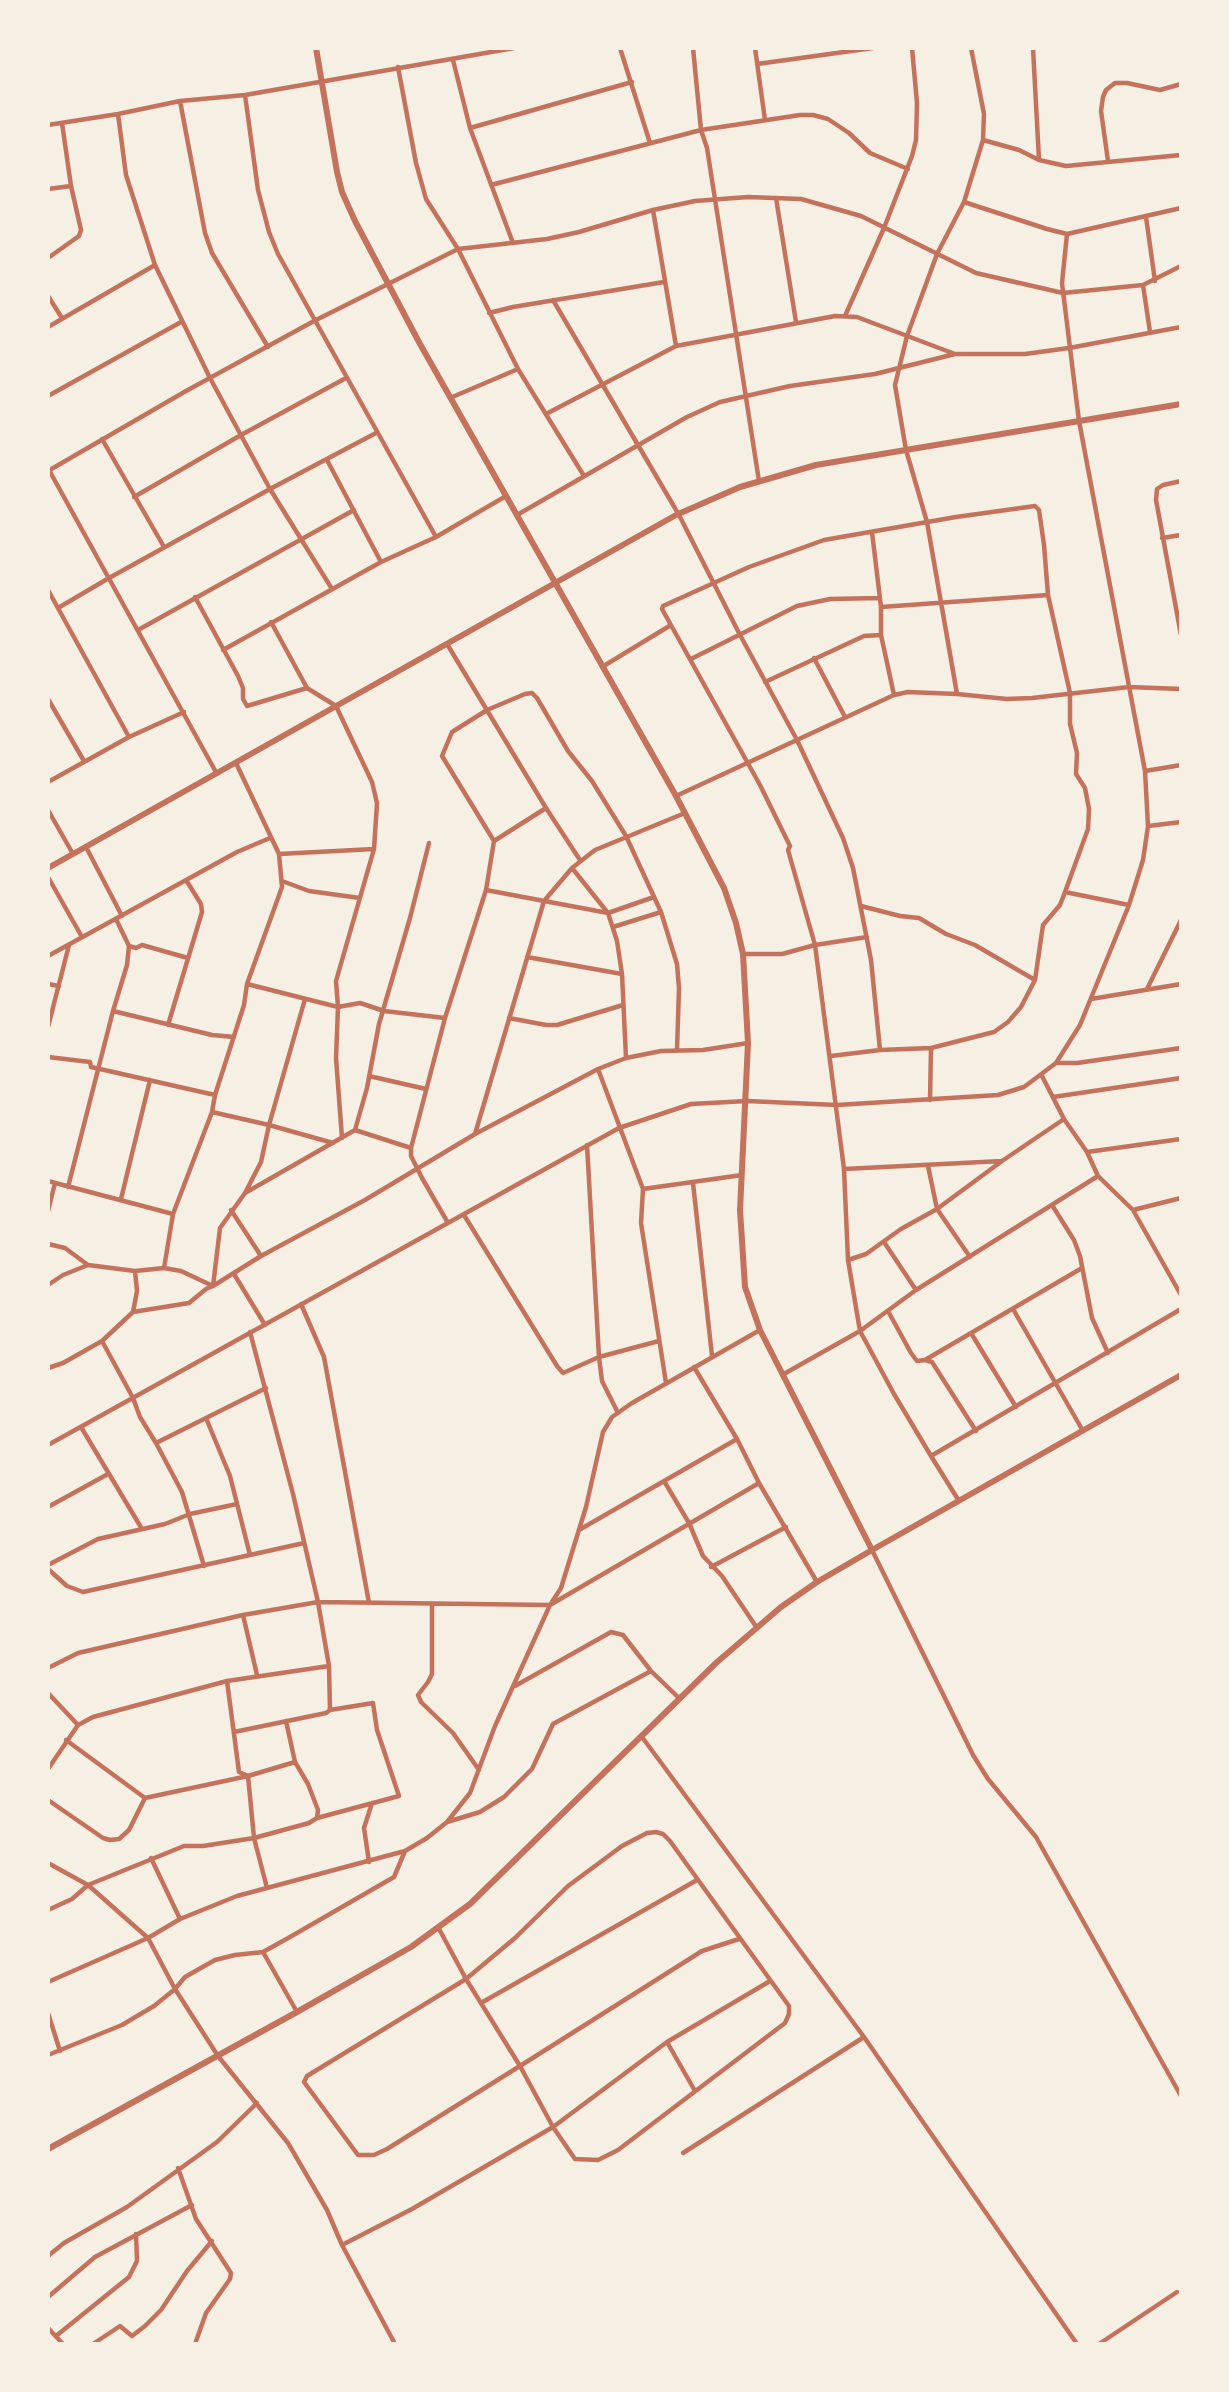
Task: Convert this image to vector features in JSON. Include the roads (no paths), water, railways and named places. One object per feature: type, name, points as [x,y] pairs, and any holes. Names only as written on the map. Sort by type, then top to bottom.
[{"type":"street","points":[[316,48],[339,181],[356,221],[450,398],[676,796],[724,888],[743,954],[748,1043],[740,1210],[745,1287],[760,1330],[973,1755],[988,1779],[1036,1837],[1181,2096]]},
{"type":"street","points":[[48,125],[180,101],[245,95],[514,48]]},
{"type":"street","points":[[620,48],[650,143]]},
{"type":"street","points":[[693,48],[701,130],[707,148],[759,481]]},
{"type":"street","points":[[754,48],[765,120]]},
{"type":"street","points":[[757,64],[873,48]]},
{"type":"street","points":[[845,316],[908,169],[916,140],[918,124],[912,48]]},
{"type":"street","points":[[957,694],[927,522],[906,450],[895,385],[897,368],[907,336],[937,254],[963,202],[983,140],[984,114],[971,48]]},
{"type":"street","points":[[1033,48],[1039,160]]},
{"type":"street","points":[[453,60],[470,128],[513,243]]},
{"type":"street","points":[[398,67],[416,163],[426,200],[458,249],[518,369],[584,476]]},
{"type":"street","points":[[470,128],[632,82]]},
{"type":"street","points":[[1108,161],[1101,111],[1102,98],[1106,90],[1115,84],[1127,83],[1160,90],[1181,84]]},
{"type":"street","points":[[245,95],[258,189],[269,232],[278,254],[436,537]]},
{"type":"street","points":[[180,101],[212,253],[268,347]]},
{"type":"street","points":[[118,114],[126,176],[154,265],[181,322],[270,489],[332,589]]},
{"type":"street","points":[[491,185],[701,130],[806,115],[828,119],[849,133],[870,153],[908,169]]},
{"type":"street","points":[[48,258],[79,236],[81,230],[71,186],[62,123]]},
{"type":"street","points":[[983,140],[1019,150],[1039,160],[1066,166],[1181,155]]},
{"type":"street","points":[[48,189],[71,186]]},
{"type":"street","points":[[217,774],[49,471],[314,321],[458,249],[579,232],[653,210],[714,198],[801,198],[861,216],[976,273],[1063,293],[1143,285],[1181,266]]},
{"type":"street","points":[[776,198],[796,322]]},
{"type":"street","points":[[963,202],[1047,230],[1067,234],[1181,208]]},
{"type":"street","points":[[653,210],[676,346]]},
{"type":"street","points":[[1146,217],[1155,281]]},
{"type":"street","points":[[48,1446],[619,1128],[691,1104],[747,1101],[837,1106],[998,1095],[1024,1087],[1042,1076],[1056,1063],[1080,1026],[1129,905],[1143,860],[1148,826],[1145,771],[1078,421],[1063,293],[1062,262],[1067,234]]},
{"type":"street","points":[[48,327],[154,265]]},
{"type":"street","points":[[489,313],[664,282]]},
{"type":"street","points":[[1143,285],[1150,332]]},
{"type":"street","points":[[48,296],[62,318]]},
{"type":"street","points":[[553,300],[679,515],[797,740],[843,838],[854,868],[867,937],[880,1050]]},
{"type":"street","points":[[546,414],[676,346],[736,336],[796,322],[845,316],[857,317],[955,354]]},
{"type":"street","points":[[48,396],[181,322]]},
{"type":"street","points":[[517,515],[702,409],[745,395],[876,374],[955,354],[1025,354],[1181,327]]},
{"type":"street","points":[[450,398],[518,369]]},
{"type":"street","points":[[135,497],[241,435],[346,378]]},
{"type":"street","points":[[48,868],[679,515],[759,481],[816,465],[1181,404]]},
{"type":"street","points":[[58,609],[164,547],[376,433]]},
{"type":"street","points":[[102,439],[164,547]]},
{"type":"street","points":[[327,460],[381,562]]},
{"type":"street","points":[[1181,480],[1157,489],[1156,500],[1181,635]]},
{"type":"street","points":[[223,650],[381,562],[436,537],[506,496]]},
{"type":"street","points":[[831,1056],[880,1050],[931,1048],[994,1032],[1008,1022],[1022,1007],[1035,980],[1043,925],[1059,905],[1065,892],[1088,830],[1089,820],[1085,788],[1076,774],[1077,753],[1070,724],[1070,693],[1048,595],[1039,510],[1035,506],[927,522],[806,546],[713,583],[662,607],[790,846],[788,850],[815,945],[844,1169],[848,1260],[860,1331],[894,1394],[959,1501]]},
{"type":"street","points":[[138,630],[354,510]]},
{"type":"street","points":[[872,532],[881,607],[881,635],[894,695]]},
{"type":"street","points":[[1162,538],[1181,534]]},
{"type":"street","points":[[1173,589],[1181,587]]},
{"type":"street","points":[[48,590],[129,737]]},
{"type":"street","points":[[881,607],[1048,595]]},
{"type":"street","points":[[195,597],[238,676],[243,688],[243,699],[247,706],[307,688]]},
{"type":"street","points":[[691,659],[739,633],[812,601],[879,598]]},
{"type":"street","points":[[271,622],[307,688],[336,706],[372,782],[377,803],[374,849],[336,981],[338,1006],[336,1058],[342,1138]]},
{"type":"street","points":[[602,667],[671,625]]},
{"type":"street","points":[[765,682],[864,636],[881,635]]},
{"type":"street","points":[[447,644],[580,861]]},
{"type":"street","points":[[814,658],[845,717]]},
{"type":"street","points":[[676,796],[894,695],[957,694],[1007,699],[1129,687],[1181,689]]},
{"type":"street","points":[[448,1223],[411,1156],[411,1148],[446,1018],[486,890],[494,841],[442,756],[452,732],[487,710],[525,694],[532,693],[537,698],[568,751],[591,781],[626,836],[661,912],[677,964],[678,1050]]},
{"type":"street","points":[[48,699],[84,761]]},
{"type":"street","points":[[48,782],[129,737],[184,712]]},
{"type":"street","points":[[164,1268],[173,1214],[212,1113],[215,1095],[244,1005],[248,984],[279,899],[282,881],[279,854],[236,763]]},
{"type":"street","points":[[1145,771],[1181,765]]},
{"type":"street","points":[[494,841],[546,808]]},
{"type":"street","points":[[48,810],[73,854]]},
{"type":"street","points":[[475,1134],[544,901],[572,868],[595,850],[685,813]]},
{"type":"street","points":[[1148,826],[1181,822]]},
{"type":"street","points":[[48,956],[237,852],[270,838]]},
{"type":"street","points":[[245,1193],[355,1130],[379,1024],[429,843]]},
{"type":"street","points":[[86,847],[122,915]]},
{"type":"street","points":[[279,854],[374,849]]},
{"type":"street","points":[[572,868],[608,913],[613,927],[622,974],[626,1058]]},
{"type":"street","points":[[48,877],[82,937]]},
{"type":"street","points":[[168,1025],[202,908],[186,880]]},
{"type":"street","points":[[282,881],[309,891],[360,898]]},
{"type":"street","points":[[486,890],[608,913],[654,897]]},
{"type":"street","points":[[1065,892],[1129,905]]},
{"type":"street","points":[[861,906],[900,916],[920,918],[946,934],[975,945],[1035,980]]},
{"type":"street","points":[[613,927],[661,912]]},
{"type":"street","points":[[68,1186],[113,1011],[127,966],[129,946],[116,919]]},
{"type":"street","points":[[1147,989],[1181,920]]},
{"type":"street","points":[[743,954],[782,954],[815,945],[867,937]]},
{"type":"street","points":[[48,1027],[69,945]]},
{"type":"street","points":[[129,946],[136,948],[142,945],[188,958]]},
{"type":"street","points":[[527,957],[622,974]]},
{"type":"street","points":[[48,984],[58,986]]},
{"type":"street","points":[[248,984],[338,1006],[360,1003],[384,1011],[446,1018]]},
{"type":"street","points":[[1091,999],[1181,984]]},
{"type":"street","points":[[213,1286],[220,1228],[245,1193],[261,1162],[269,1125],[305,999]]},
{"type":"street","points":[[509,1018],[557,1025],[623,1005]]},
{"type":"street","points":[[113,1011],[168,1025],[234,1037]]},
{"type":"street","points":[[48,1368],[63,1363],[102,1341],[133,1312],[189,1303],[206,1288],[365,1200],[475,1134],[598,1070],[626,1058],[661,1051],[703,1050],[748,1043]]},
{"type":"street","points":[[930,1100],[931,1048]]},
{"type":"street","points":[[1056,1063],[1077,1063],[1181,1048]]},
{"type":"street","points":[[48,1057],[90,1062],[91,1067],[215,1095]]},
{"type":"street","points":[[598,1070],[643,1189],[641,1223],[666,1383]]},
{"type":"street","points":[[369,1076],[426,1089]]},
{"type":"street","points":[[1042,1076],[1064,1119],[1087,1152],[1098,1176],[1132,1210],[1181,1295]]},
{"type":"street","points":[[1053,1097],[1181,1078]]},
{"type":"street","points":[[120,1199],[150,1080]]},
{"type":"street","points":[[212,1113],[269,1125],[333,1143]]},
{"type":"street","points":[[848,1260],[866,1254],[901,1229],[937,1209],[1064,1119]]},
{"type":"street","points":[[355,1130],[411,1148]]},
{"type":"street","points":[[1087,1152],[1181,1139]]},
{"type":"street","points":[[587,1145],[599,1357],[602,1381],[618,1413]]},
{"type":"street","points":[[844,1169],[1002,1161]]},
{"type":"street","points":[[928,1166],[937,1209],[970,1257]]},
{"type":"street","points":[[643,1189],[742,1175]]},
{"type":"street","points":[[782,1376],[860,1331],[916,1290],[1098,1176]]},
{"type":"street","points":[[48,1181],[173,1214]]},
{"type":"street","points":[[48,1211],[55,1183]]},
{"type":"street","points":[[693,1183],[712,1356]]},
{"type":"street","points":[[1132,1210],[1181,1198]]},
{"type":"street","points":[[1052,1205],[1074,1240],[1092,1318],[1108,1353]]},
{"type":"street","points":[[231,1210],[261,1256]]},
{"type":"street","points":[[464,1215],[557,1366],[563,1372],[599,1357],[659,1341]]},
{"type":"street","points":[[884,1242],[916,1290]]},
{"type":"street","points":[[48,1244],[65,1248],[88,1265]]},
{"type":"street","points":[[48,1285],[63,1275],[88,1265],[135,1271],[164,1268],[181,1270],[213,1286]]},
{"type":"street","points":[[888,1311],[911,1353],[918,1361],[925,1360],[1082,1268]]},
{"type":"street","points":[[133,1312],[137,1291],[135,1271]]},
{"type":"street","points":[[234,1274],[264,1325]]},
{"type":"street","points":[[301,1304],[324,1357],[369,1603]]},
{"type":"street","points":[[1013,1309],[1083,1431]]},
{"type":"street","points":[[931,1456],[1181,1309]]},
{"type":"street","points":[[48,1982],[148,1938],[180,1919],[237,1896],[405,1851],[427,1838],[447,1822],[470,1793],[495,1726],[550,1605],[561,1588],[579,1530],[603,1432],[612,1417],[666,1383],[760,1330]]},
{"type":"street","points":[[250,1332],[266,1388],[318,1602],[329,1666],[330,1710]]},
{"type":"street","points":[[971,1333],[1016,1407]]},
{"type":"street","points":[[102,1341],[133,1398],[140,1417],[182,1492],[204,1566]]},
{"type":"street","points":[[925,1360],[932,1362],[941,1373],[976,1431]]},
{"type":"street","points":[[694,1367],[817,1582]]},
{"type":"street","points":[[48,2149],[297,2013],[411,1947],[470,1904],[716,1663],[817,1582],[1181,1375]]},
{"type":"street","points":[[156,1443],[266,1388]]},
{"type":"street","points":[[206,1418],[225,1460],[250,1555]]},
{"type":"street","points":[[81,1427],[142,1529]]},
{"type":"street","points":[[579,1530],[737,1439]]},
{"type":"street","points":[[48,1508],[108,1474]]},
{"type":"street","points":[[664,1481],[689,1523],[703,1556],[722,1576],[757,1628]]},
{"type":"street","points":[[48,1668],[78,1653],[243,1615],[318,1602],[550,1605],[759,1483]]},
{"type":"street","points":[[237,1503],[190,1514],[165,1524],[98,1539],[48,1567],[67,1586],[83,1592],[304,1543]]},
{"type":"street","points":[[711,1567],[786,1527]]},
{"type":"street","points":[[432,1604],[432,1674],[418,1695],[421,1702],[453,1733],[479,1771]]},
{"type":"street","points":[[243,1615],[256,1675]]},
{"type":"street","points":[[515,1686],[611,1632],[623,1635],[651,1671],[680,1700]]},
{"type":"street","points":[[48,1769],[78,1725],[93,1717],[227,1681],[329,1666]]},
{"type":"street","points":[[447,1822],[480,1812],[504,1797],[532,1768],[553,1724],[651,1671]]},
{"type":"street","points":[[227,1681],[239,1772],[248,1776]]},
{"type":"street","points":[[48,1694],[78,1725]]},
{"type":"street","points":[[48,1910],[72,1899],[88,1885],[184,1846],[203,1846],[254,1838],[399,1796],[377,1730],[374,1703],[330,1710],[327,1713],[234,1732]]},
{"type":"street","points":[[286,1721],[295,1762],[308,1784],[318,1810],[317,1818]]},
{"type":"street","points":[[642,1737],[864,2037],[1077,2344]]},
{"type":"street","points":[[66,1740],[145,1798],[248,1776],[295,1762]]},
{"type":"street","points":[[248,1776],[254,1838],[267,1888]]},
{"type":"street","points":[[48,1800],[103,1838],[110,1840],[119,1839],[129,1830],[145,1798]]},
{"type":"street","points":[[369,1862],[364,1828],[372,1803]]},
{"type":"street","points":[[438,1927],[466,1979],[520,2066],[554,2127],[575,2159],[598,2160],[618,2150],[785,2023],[789,2014],[789,2006],[663,1834],[646,1833],[622,1846],[568,1886],[515,1938],[466,1979],[307,2076],[304,2082],[358,2155],[374,2155],[520,2066],[702,1951],[739,1939]]},
{"type":"street","points":[[48,2055],[122,2025],[154,2006],[175,1989],[185,1977],[215,1960],[263,1952],[394,1877],[405,1851]]},
{"type":"street","points":[[151,1858],[180,1919]]},
{"type":"street","points":[[48,1863],[88,1885],[148,1938],[175,1989],[218,2056],[288,2143],[327,2210],[342,2245],[395,2344]]},
{"type":"street","points":[[481,2003],[697,1880]]},
{"type":"street","points":[[263,1952],[297,2013]]},
{"type":"street","points":[[342,2245],[412,2209],[554,2127],[667,2042],[770,1981]]},
{"type":"street","points":[[48,2013],[60,2051]]},
{"type":"street","points":[[683,2153],[864,2037]]},
{"type":"street","points":[[667,2042],[695,2091]]},
{"type":"street","points":[[48,2256],[64,2243],[127,2207],[217,2142],[257,2103]]},
{"type":"street","points":[[178,2168],[196,2219],[231,2273],[230,2279],[206,2313],[195,2344]]},
{"type":"street","points":[[48,2297],[95,2257],[192,2205]]},
{"type":"street","points":[[56,2336],[129,2277],[137,2261],[136,2234]]},
{"type":"street","points":[[93,2344],[120,2326],[132,2336],[145,2326],[161,2310],[187,2271],[212,2241]]},
{"type":"street","points":[[1100,2344],[1177,2292]]},
{"type":"street","points":[[48,2328],[63,2344]]}]
